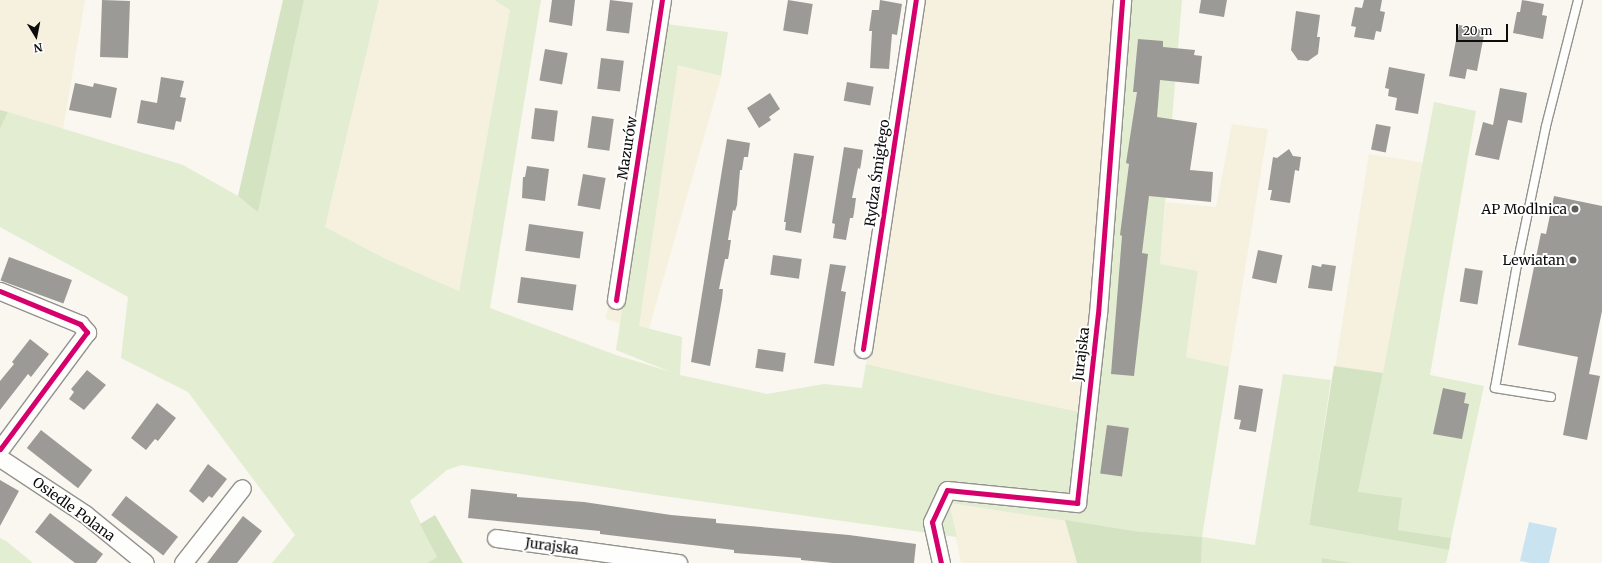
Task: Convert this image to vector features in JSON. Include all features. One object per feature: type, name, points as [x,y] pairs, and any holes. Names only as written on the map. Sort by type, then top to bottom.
[{"type":"street","name":"Mazurów","points":[[616,300],[662,0]]},
{"type":"street","name":"Rydza Śmigłego","points":[[863,349],[916,0]]},
{"type":"street","name":"Jurajska","points":[[941,563],[932,522],[947,490],[1077,503],[1098,314],[1122,0]]},
{"type":"street","points":[[0,291],[80,324],[87,332],[0,449]]},
{"type":"street","name":"Osiedle Polana","points":[[0,458],[85,514],[145,563]]},
{"type":"street","points":[[183,563],[242,488]]},
{"type":"street","name":"Jurajska","points":[[496,538],[678,563]]},
{"type":"lane","points":[[1551,397],[1495,388],[1517,265],[1546,126],[1578,0]]},
{"type":"shaded area","points":[[0,0],[85,0],[63,129],[0,110]]},
{"type":"shaded area","points":[[379,0],[494,0],[510,10],[459,291],[386,259],[325,227]]},
{"type":"shaded area","points":[[924,0],[1132,0],[1095,415],[994,394],[866,364]]},
{"type":"shaded area","points":[[678,64],[721,76],[648,331],[605,319]]},
{"type":"shaded area","points":[[1232,124],[1268,129],[1229,367],[1186,357],[1198,271],[1160,264],[1166,202],[1216,207]]},
{"type":"shaded area","points":[[1369,154],[1422,162],[1389,375],[1335,366]]},
{"type":"shaded area","points":[[949,503],[1065,520],[1077,563],[961,563]]},
{"type":"green space","points":[[283,0],[304,0],[258,212],[238,196]]},
{"type":"green space","points":[[304,0],[379,0],[325,227],[386,259],[459,291],[510,10],[494,0],[541,0],[490,308],[616,355],[671,372],[616,350],[666,24],[728,32],[721,76],[678,65],[639,326],[682,337],[680,375],[767,394],[824,384],[862,388],[866,364],[994,394],[1094,415],[1132,0],[1182,0],[1160,264],[1198,271],[1186,357],[1229,367],[1202,537],[1255,545],[1283,374],[1331,380],[1309,525],[1449,550],[1446,563],[1354,563],[1322,558],[1322,563],[1201,563],[1201,537],[1134,531],[949,503],[957,537],[656,495],[462,465],[447,470],[410,501],[437,557],[427,563],[272,563],[295,535],[188,392],[121,358],[128,297],[0,227],[0,129],[8,112],[183,165],[238,196],[258,211]]},
{"type":"green space","points":[[1434,102],[1476,111],[1430,375],[1484,386],[1451,538],[1398,530],[1358,492],[1383,373]]},
{"type":"green space","points":[[0,110],[8,112],[0,129]]},
{"type":"green space","points":[[1334,366],[1383,373],[1358,492],[1402,498],[1398,530],[1451,538],[1449,550],[1309,525]]},
{"type":"green space","points":[[435,515],[463,563],[427,563],[437,557],[420,524]]},
{"type":"green space","points":[[1065,520],[1134,531],[1202,537],[1201,563],[1077,563]]},
{"type":"green space","points":[[0,538],[6,541],[33,563],[0,563]]},
{"type":"green space","points":[[1322,558],[1354,563],[1322,563]]},
{"type":"water","points":[[1529,522],[1557,528],[1549,563],[1531,563],[1520,561]]},
{"type":"building","points":[[102,0],[130,1],[128,58],[100,57]]},
{"type":"building","points":[[552,0],[575,0],[572,26],[549,22]]},
{"type":"building","points":[[610,0],[633,3],[629,34],[606,31]]},
{"type":"building","points":[[788,0],[813,4],[808,35],[783,31]]},
{"type":"building","points":[[880,0],[902,4],[897,35],[892,34],[889,69],[870,68],[872,31],[869,31],[872,10],[879,10]]},
{"type":"building","points":[[1201,0],[1227,0],[1224,17],[1199,13]]},
{"type":"building","points":[[1364,0],[1382,0],[1380,11],[1385,12],[1381,32],[1376,31],[1374,40],[1354,37],[1356,27],[1351,26],[1355,7],[1362,8]]},
{"type":"building","points":[[1522,0],[1544,4],[1542,15],[1547,16],[1543,39],[1513,33],[1517,12],[1520,12]]},
{"type":"building","points":[[1296,11],[1320,15],[1317,37],[1320,37],[1318,54],[1308,61],[1298,60],[1291,50]]},
{"type":"building","points":[[1459,25],[1485,30],[1477,71],[1467,69],[1465,79],[1449,76]]},
{"type":"building","points":[[1138,39],[1163,41],[1163,47],[1195,50],[1194,55],[1202,56],[1199,84],[1160,80],[1157,117],[1197,123],[1190,170],[1213,172],[1211,202],[1149,196],[1142,253],[1148,254],[1134,376],[1111,374],[1122,236],[1120,235],[1129,164],[1126,163],[1137,92],[1133,92]]},
{"type":"building","points":[[545,49],[568,53],[562,85],[539,81]]},
{"type":"building","points":[[601,58],[624,61],[620,92],[597,89]]},
{"type":"building","points":[[1389,67],[1425,74],[1418,114],[1395,110],[1397,98],[1388,96],[1389,89],[1385,88]]},
{"type":"building","points":[[161,77],[184,81],[180,97],[186,98],[181,122],[176,121],[174,130],[137,123],[141,100],[157,103]]},
{"type":"building","points":[[847,82],[874,87],[870,105],[844,101]]},
{"type":"building","points":[[75,83],[93,87],[94,83],[117,88],[111,118],[69,110]]},
{"type":"building","points":[[1500,88],[1527,93],[1522,123],[1508,120],[1499,160],[1475,155],[1483,122],[1493,125]]},
{"type":"building","points":[[770,93],[780,109],[769,117],[771,120],[759,128],[747,108]]},
{"type":"building","points":[[535,108],[558,111],[554,142],[531,139]]},
{"type":"building","points":[[592,116],[614,119],[609,151],[588,148]]},
{"type":"building","points":[[1376,124],[1391,127],[1386,152],[1371,150]]},
{"type":"building","points":[[727,139],[750,143],[748,157],[744,157],[742,170],[740,170],[737,205],[735,211],[733,210],[728,240],[731,240],[729,254],[728,259],[725,259],[719,289],[723,289],[722,299],[710,366],[691,362]]},
{"type":"building","points":[[844,147],[863,150],[860,169],[858,168],[852,198],[856,198],[854,213],[853,218],[850,218],[846,240],[833,238],[835,224],[832,223]]},
{"type":"building","points":[[1289,149],[1293,156],[1301,157],[1299,171],[1295,170],[1290,203],[1270,200],[1272,190],[1268,190],[1273,157],[1277,158]]},
{"type":"building","points":[[794,153],[814,156],[801,233],[785,230],[786,222],[784,222]]},
{"type":"building","points":[[527,166],[549,169],[545,201],[522,198],[523,177],[525,177]]},
{"type":"building","points":[[583,174],[606,178],[600,210],[577,206]]},
{"type":"building","points":[[1554,196],[1602,206],[1602,311],[1589,374],[1600,376],[1587,440],[1563,435],[1578,357],[1518,345],[1541,233],[1546,234]]},
{"type":"building","points":[[529,224],[583,232],[580,258],[525,251]]},
{"type":"building","points":[[1258,250],[1282,255],[1276,284],[1252,278]]},
{"type":"building","points":[[773,255],[802,259],[799,279],[770,275]]},
{"type":"building","points":[[9,257],[72,280],[63,303],[0,280]]},
{"type":"building","points":[[830,264],[846,266],[841,291],[846,292],[834,366],[814,363]]},
{"type":"building","points":[[1322,264],[1336,266],[1332,291],[1308,288],[1312,265],[1321,267]]},
{"type":"building","points":[[1465,268],[1483,271],[1477,304],[1460,302]]},
{"type":"building","points":[[521,277],[576,285],[573,311],[517,303]]},
{"type":"building","points":[[30,339],[49,354],[31,377],[28,374],[0,410],[0,381],[14,364],[12,362]]},
{"type":"building","points":[[758,349],[786,353],[783,372],[755,368]]},
{"type":"building","points":[[87,370],[106,385],[84,410],[69,399],[74,392],[71,389]]},
{"type":"building","points":[[1239,385],[1263,389],[1256,432],[1239,429],[1241,420],[1234,419]]},
{"type":"building","points":[[1443,388],[1466,393],[1464,403],[1469,404],[1462,439],[1433,434]]},
{"type":"building","points":[[157,403],[176,418],[158,441],[155,439],[146,450],[131,438]]},
{"type":"building","points":[[1107,425],[1129,428],[1122,477],[1100,474]]},
{"type":"building","points":[[41,430],[92,470],[78,488],[27,448]]},
{"type":"building","points":[[208,464],[227,479],[212,498],[209,496],[203,503],[189,491]]},
{"type":"building","points":[[0,480],[19,491],[0,526]]},
{"type":"building","points":[[471,489],[517,494],[517,497],[584,502],[671,515],[716,519],[716,523],[849,535],[916,544],[914,563],[833,563],[801,560],[801,558],[734,553],[734,550],[600,534],[600,531],[468,518]]},
{"type":"building","points":[[126,496],[178,537],[163,556],[111,515]]},
{"type":"building","points":[[50,513],[103,554],[96,563],[75,563],[35,532]]},
{"type":"building","points":[[243,516],[262,531],[237,563],[207,563]]},
{"type":"cycle path","points":[[616,300],[662,0]]},
{"type":"cycle path","points":[[863,349],[916,0]]},
{"type":"cycle path","points":[[941,563],[932,522],[947,490],[1077,503],[1098,314],[1122,0]]},
{"type":"cycle path","points":[[0,291],[80,324],[87,332],[0,449]]},
{"type":"place","name":"AP Modlnica","points":[[1575,209]]},
{"type":"place","name":"Lewiatan","points":[[1573,260]]}]
